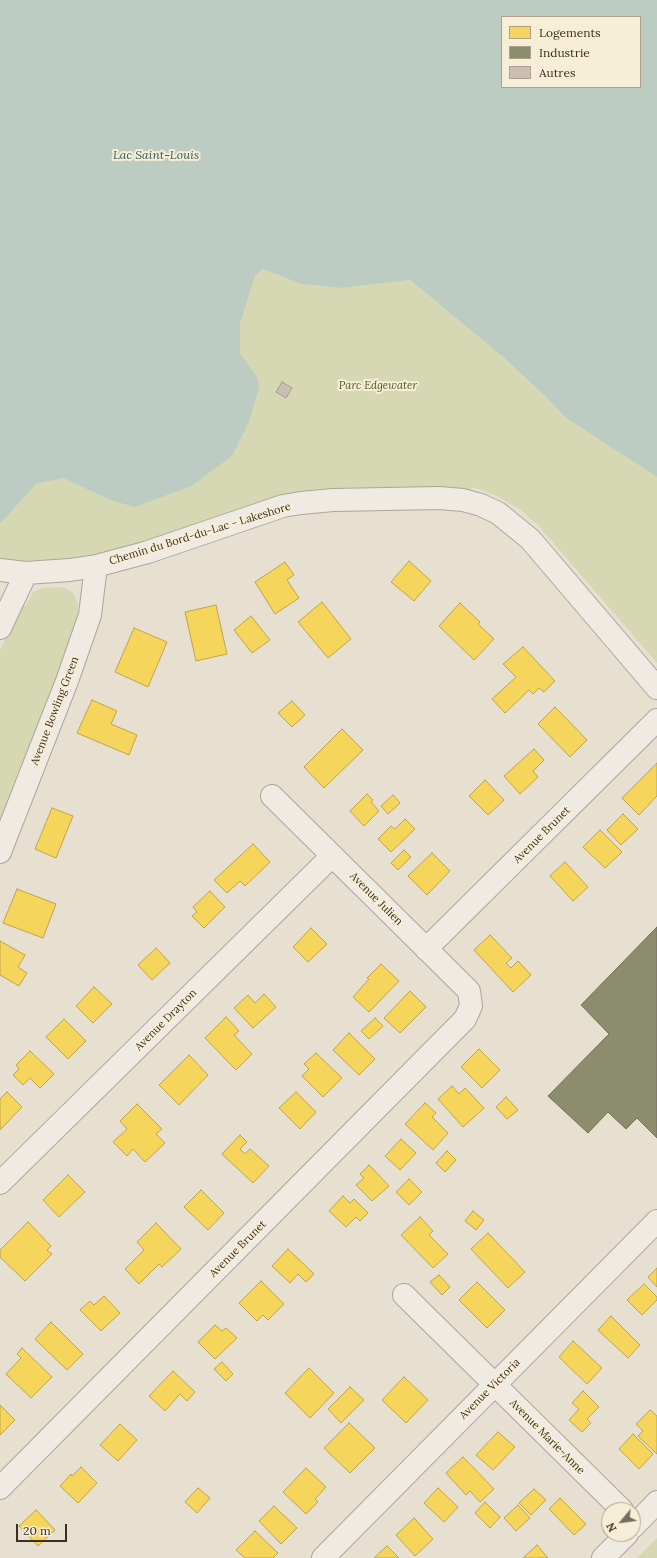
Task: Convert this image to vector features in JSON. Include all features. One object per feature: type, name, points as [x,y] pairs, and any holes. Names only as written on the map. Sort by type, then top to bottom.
[{"type":"street","name":"Chemin du Bord-du-Lac - Lakeshore","points":[[0,570],[26,573],[70,570],[96,566],[148,552],[289,505],[333,500],[440,498],[463,500],[481,505],[498,513],[530,539],[657,688]]},
{"type":"street","name":"Avenue Bowling Green","points":[[0,852],[67,680],[90,615],[96,566]]},
{"type":"street","points":[[0,628],[26,573]]},
{"type":"street","name":"Avenue Brunet","points":[[426,949],[657,720]]},
{"type":"street","name":"Avenue Julien","points":[[272,796],[469,991],[471,1006]]},
{"type":"street","name":"Avenue Drayton","points":[[0,1183],[332,856]]},
{"type":"street","name":"Avenue Brunet","points":[[0,1488],[465,1019],[471,1006]]},
{"type":"street","name":"Avenue Victoria","points":[[323,1558],[657,1221]]},
{"type":"street","name":"Avenue Marie-Anne","points":[[404,1295],[609,1502]]},
{"type":"street","points":[[641,1514],[657,1502]]},
{"type":"street","points":[[603,1558],[615,1542]]},
{"type":"green space","name":"Parc Edgewater","points":[[263,269],[301,284],[342,288],[410,280],[502,356],[544,395],[566,418],[657,477],[657,663],[537,524],[519,509],[495,495],[472,487],[471,490],[424,487],[312,490],[263,503],[189,530],[93,557],[51,561],[0,561],[0,524],[36,484],[63,478],[110,500],[249,422],[258,392],[251,369],[240,353],[240,324],[255,276]]},
{"type":"green space","points":[[42,588],[65,588],[73,593],[78,603],[78,614],[81,615],[0,832],[0,650],[22,605],[26,606],[32,593]]},
{"type":"green space","points":[[657,1538],[657,1558],[637,1558]]},
{"type":"water","name":"Lac Saint-Louis","points":[[0,0],[657,0],[657,477],[566,418],[544,395],[502,356],[410,280],[342,288],[301,284],[263,269],[255,276],[240,324],[240,353],[257,377],[259,384],[258,392],[249,422],[232,456],[191,486],[135,507],[110,500],[63,478],[36,484],[0,524]]},
{"type":"building: Logements","points":[[409,561],[431,581],[414,601],[391,582]]},
{"type":"building: Logements","points":[[285,562],[294,575],[287,580],[299,598],[275,614],[255,582]]},
{"type":"building: Logements","points":[[322,602],[351,639],[328,658],[298,622]]},
{"type":"building: Logements","points":[[460,603],[480,622],[478,624],[494,639],[474,660],[439,626]]},
{"type":"building: Logements","points":[[216,605],[227,654],[196,661],[185,612]]},
{"type":"building: Logements","points":[[251,616],[270,640],[252,653],[234,630]]},
{"type":"building: Logements","points":[[134,628],[167,642],[148,687],[115,672]]},
{"type":"building: Logements","points":[[523,647],[555,681],[544,692],[539,688],[533,694],[529,690],[505,713],[492,699],[516,677],[503,664]]},
{"type":"building: Logements","points":[[92,700],[117,711],[111,724],[137,735],[129,755],[77,733]]},
{"type":"building: Logements","points":[[292,701],[305,715],[292,727],[278,713]]},
{"type":"building: Logements","points":[[555,707],[587,740],[570,757],[538,724]]},
{"type":"building: Logements","points":[[342,729],[363,750],[324,788],[304,767]]},
{"type":"building: Logements","points":[[534,749],[544,760],[533,771],[538,777],[520,794],[504,776]]},
{"type":"building: Logements","points":[[657,763],[657,796],[639,815],[622,798]]},
{"type":"building: Logements","points":[[485,780],[504,800],[488,815],[469,796]]},
{"type":"building: Logements","points":[[367,794],[373,800],[371,802],[379,811],[364,826],[350,811]]},
{"type":"building: Logements","points":[[393,795],[400,803],[388,814],[381,806]]},
{"type":"building: Logements","points":[[52,808],[73,816],[56,858],[35,849]]},
{"type":"building: Logements","points":[[623,814],[638,829],[621,845],[607,830]]},
{"type":"building: Logements","points":[[405,819],[415,829],[391,852],[378,839],[391,826],[395,829]]},
{"type":"building: Logements","points":[[600,830],[622,852],[605,868],[583,847]]},
{"type":"building: Logements","points":[[253,844],[270,862],[245,886],[240,881],[227,893],[214,880]]},
{"type":"building: Logements","points":[[404,850],[411,857],[398,870],[391,863]]},
{"type":"building: Logements","points":[[432,853],[450,871],[427,895],[408,876]]},
{"type":"building: Logements","points":[[565,862],[588,887],[573,901],[550,876]]},
{"type":"building: Logements","points":[[17,889],[56,904],[43,938],[3,923]]},
{"type":"building: Logements","points":[[210,891],[225,907],[204,928],[192,916],[197,912],[193,907]]},
{"type":"building: Logements","points":[[311,928],[327,944],[308,962],[293,947]]},
{"type":"building: Logements","points":[[490,935],[512,958],[506,963],[511,968],[518,961],[531,975],[513,992],[474,950]]},
{"type":"building: Logements","points":[[0,941],[25,955],[18,967],[27,973],[19,986],[0,975]]},
{"type":"building: Logements","points":[[156,948],[170,963],[152,980],[138,965]]},
{"type":"building: Logements","points":[[381,964],[399,981],[369,1012],[353,997],[369,979],[367,978]]},
{"type":"building: Logements","points":[[94,987],[112,1004],[93,1023],[76,1006]]},
{"type":"building: Logements","points":[[410,991],[426,1007],[400,1033],[384,1018]]},
{"type":"building: Logements","points":[[264,994],[276,1007],[253,1028],[234,1008],[248,995],[255,1003]]},
{"type":"building: Logements","points":[[226,1017],[239,1031],[234,1035],[252,1054],[236,1070],[205,1038]]},
{"type":"building: Logements","points":[[375,1018],[383,1026],[369,1039],[361,1031]]},
{"type":"building: Logements","points":[[64,1019],[86,1041],[68,1059],[46,1037]]},
{"type":"building: Logements","points":[[349,1033],[375,1059],[359,1075],[333,1050]]},
{"type":"building: Logements","points":[[479,1049],[500,1070],[482,1088],[461,1067]]},
{"type":"building: Logements","points":[[30,1051],[54,1074],[40,1088],[30,1078],[23,1085],[13,1075],[19,1069],[16,1065]]},
{"type":"building: Logements","points":[[316,1053],[342,1078],[323,1097],[302,1076],[309,1069],[304,1064]]},
{"type":"building: Logements","points":[[189,1055],[208,1075],[179,1105],[159,1085]]},
{"type":"building: Logements","points":[[452,1086],[459,1094],[465,1088],[484,1108],[463,1127],[438,1099]]},
{"type":"building: Logements","points":[[7,1092],[22,1107],[0,1130],[0,1099]]},
{"type":"building: Logements","points":[[296,1092],[316,1112],[300,1129],[279,1108]]},
{"type":"building: Logements","points":[[506,1097],[518,1110],[507,1119],[496,1107]]},
{"type":"building: Logements","points":[[425,1103],[436,1113],[432,1117],[448,1133],[433,1150],[405,1124]]},
{"type":"building: Logements","points":[[137,1104],[162,1129],[156,1134],[165,1143],[145,1162],[133,1149],[127,1156],[113,1142],[127,1129],[120,1121]]},
{"type":"building: Logements","points":[[240,1135],[247,1142],[240,1149],[245,1154],[250,1149],[269,1166],[253,1183],[222,1154]]},
{"type":"building: Logements","points":[[401,1139],[416,1153],[400,1170],[385,1156]]},
{"type":"building: Logements","points":[[447,1151],[456,1160],[445,1172],[436,1163]]},
{"type":"building: Logements","points":[[369,1165],[389,1186],[372,1201],[356,1185],[364,1178],[360,1174]]},
{"type":"building: Logements","points":[[68,1175],[85,1192],[59,1217],[43,1200]]},
{"type":"building: Logements","points":[[409,1179],[422,1192],[409,1205],[396,1192]]},
{"type":"building: Logements","points":[[201,1190],[224,1213],[208,1230],[184,1207]]},
{"type":"building: Logements","points":[[343,1196],[350,1203],[354,1199],[368,1213],[360,1221],[356,1217],[346,1227],[329,1211]]},
{"type":"building: Logements","points":[[473,1211],[484,1220],[476,1230],[465,1221]]},
{"type":"building: Logements","points":[[420,1217],[433,1231],[429,1235],[448,1254],[433,1268],[401,1235]]},
{"type":"building: Logements","points":[[28,1222],[51,1246],[47,1250],[52,1254],[25,1281],[0,1257],[0,1250]]},
{"type":"building: Logements","points":[[156,1223],[181,1249],[162,1267],[159,1264],[139,1284],[125,1269],[144,1250],[137,1242]]},
{"type":"building: Logements","points":[[488,1233],[525,1272],[508,1288],[471,1249]]},
{"type":"building: Logements","points":[[288,1249],[314,1274],[306,1282],[298,1274],[290,1283],[272,1266]]},
{"type":"building: Logements","points":[[657,1268],[657,1287],[648,1277]]},
{"type":"building: Logements","points":[[439,1275],[450,1287],[442,1295],[430,1282]]},
{"type":"building: Logements","points":[[261,1281],[284,1304],[268,1320],[263,1315],[257,1321],[239,1303]]},
{"type":"building: Logements","points":[[477,1282],[505,1310],[487,1328],[459,1300]]},
{"type":"building: Logements","points":[[644,1284],[657,1297],[657,1300],[642,1315],[627,1300]]},
{"type":"building: Logements","points":[[104,1296],[120,1313],[101,1331],[80,1310],[90,1301],[94,1305]]},
{"type":"building: Logements","points":[[611,1316],[640,1345],[628,1358],[598,1330]]},
{"type":"building: Logements","points":[[51,1322],[83,1354],[67,1370],[35,1339]]},
{"type":"building: Logements","points":[[215,1325],[222,1331],[226,1328],[237,1338],[215,1359],[198,1342]]},
{"type":"building: Logements","points":[[573,1341],[602,1368],[587,1384],[559,1357]]},
{"type":"building: Logements","points":[[22,1348],[52,1377],[31,1398],[6,1374],[21,1358],[17,1354]]},
{"type":"building: Logements","points":[[222,1362],[233,1374],[226,1381],[214,1369]]},
{"type":"building: Logements","points":[[309,1368],[334,1393],[310,1418],[285,1393]]},
{"type":"building: Logements","points":[[173,1371],[195,1392],[187,1401],[180,1394],[165,1411],[149,1396]]},
{"type":"building: Logements","points":[[404,1377],[428,1400],[406,1423],[382,1400]]},
{"type":"building: Logements","points":[[350,1387],[364,1400],[341,1423],[328,1409]]},
{"type":"building: Logements","points":[[583,1391],[599,1407],[587,1419],[591,1423],[582,1432],[569,1420],[579,1409],[572,1403]]},
{"type":"building: Logements","points":[[0,1405],[15,1420],[0,1435]]},
{"type":"building: Logements","points":[[650,1410],[657,1416],[657,1454],[638,1436],[643,1431],[636,1424]]},
{"type":"building: Logements","points":[[349,1423],[375,1448],[350,1473],[324,1448]]},
{"type":"building: Logements","points":[[120,1424],[137,1440],[118,1461],[100,1445]]},
{"type":"building: Logements","points":[[498,1432],[515,1447],[493,1470],[476,1455]]},
{"type":"building: Logements","points":[[633,1434],[653,1454],[639,1469],[619,1449]]},
{"type":"building: Logements","points":[[463,1457],[494,1489],[480,1502],[470,1491],[466,1495],[446,1473]]},
{"type":"building: Logements","points":[[81,1467],[97,1483],[78,1503],[60,1486],[71,1474],[72,1476]]},
{"type":"building: Logements","points":[[306,1468],[326,1487],[315,1499],[318,1502],[306,1514],[283,1492]]},
{"type":"building: Logements","points":[[198,1488],[210,1498],[197,1513],[185,1502]]},
{"type":"building: Logements","points":[[438,1488],[458,1507],[444,1522],[424,1503]]},
{"type":"building: Logements","points":[[534,1489],[546,1500],[531,1515],[519,1503]]},
{"type":"building: Logements","points":[[560,1498],[586,1524],[574,1535],[549,1509]]},
{"type":"building: Logements","points":[[485,1502],[500,1517],[490,1528],[475,1513]]},
{"type":"building: Logements","points":[[518,1505],[530,1518],[516,1531],[504,1518]]},
{"type":"building: Logements","points":[[274,1506],[297,1528],[281,1544],[259,1521]]},
{"type":"building: Logements","points":[[36,1510],[55,1530],[38,1546],[19,1526]]},
{"type":"building: Logements","points":[[414,1518],[433,1539],[415,1556],[396,1535]]},
{"type":"building: Logements","points":[[255,1531],[278,1553],[273,1558],[245,1558],[236,1550]]},
{"type":"building: Logements","points":[[537,1545],[548,1558],[523,1558]]},
{"type":"building: Logements","points":[[387,1546],[399,1558],[374,1558]]},
{"type":"building: Industrie","points":[[657,927],[657,1138],[637,1118],[626,1129],[608,1112],[588,1133],[548,1096],[609,1034],[581,1005]]},
{"type":"building: Autres","points":[[282,382],[292,388],[286,398],[276,392]]}]
